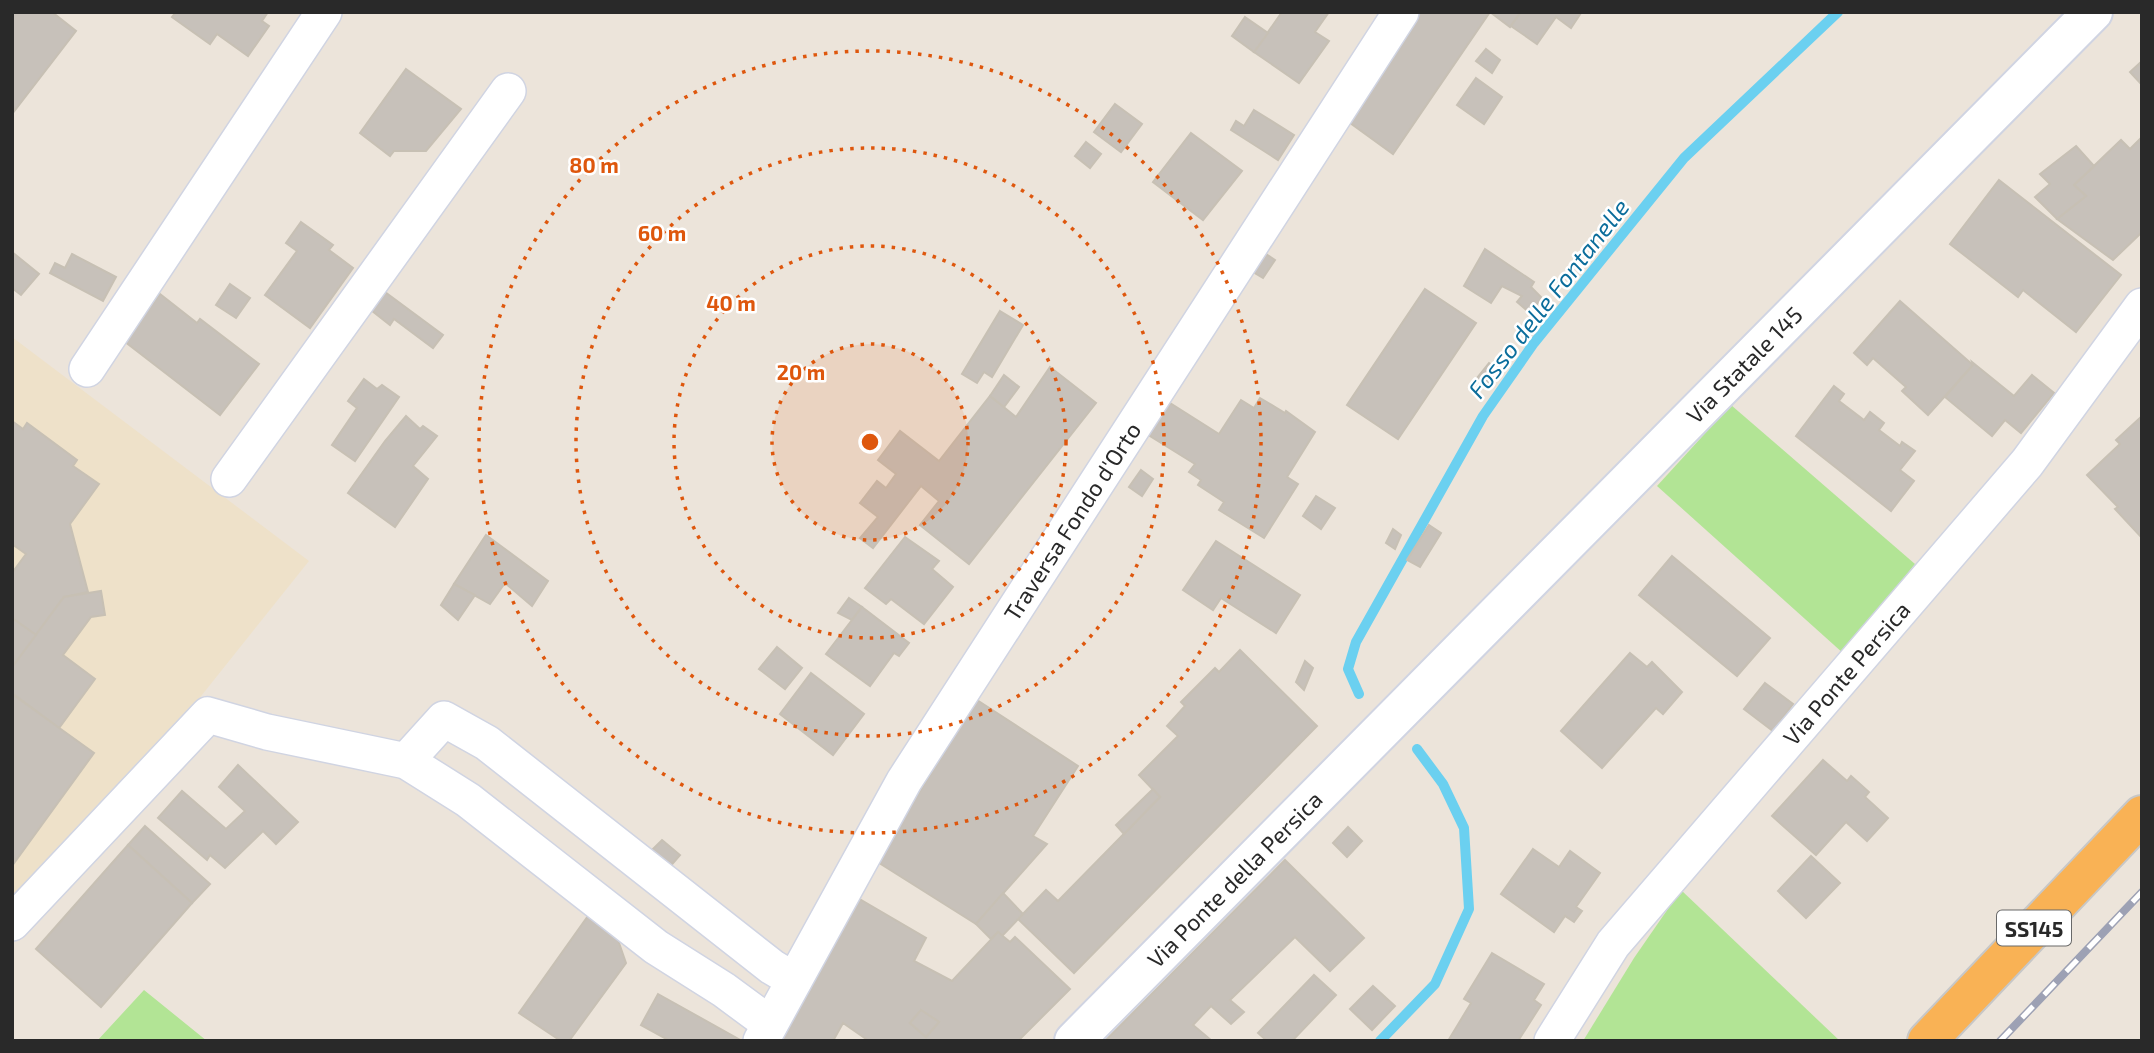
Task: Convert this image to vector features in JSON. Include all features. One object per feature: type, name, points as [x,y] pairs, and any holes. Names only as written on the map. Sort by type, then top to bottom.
[{"type":"highway","name":"SS145","points":[[1927,1041],[2142,815]]},
{"type":"main road","name":"Via Statale 145","points":[[1396,717],[2093,12]]},
{"type":"main road","name":"Via Ponte della Persica","points":[[1073,1041],[1396,717]]},
{"type":"street","points":[[87,369],[324,12]]},
{"type":"street","name":"Traversa Fondo d'Orto","points":[[765,1032],[904,781],[1401,12]]},
{"type":"street","points":[[229,479],[508,92]]},
{"type":"street","name":"Via Ponte Persica","points":[[1552,1041],[1613,944],[2027,463],[2142,306]]},
{"type":"street","points":[[12,923],[208,715],[267,732],[406,761],[468,800],[656,947],[724,990],[765,1032]]},
{"type":"street","points":[[406,761],[444,719],[476,737],[772,967],[794,980]]},
{"type":"shaded area","points":[[12,337],[309,561],[194,705],[12,909]]},
{"type":"green space","points":[[1731,405],[1915,564],[1844,654],[1657,486]]},
{"type":"green space","points":[[1681,890],[1840,1041],[1583,1041],[1634,958]]},
{"type":"green space","points":[[144,990],[207,1041],[97,1041]]},
{"type":"building","points":[[12,12],[52,12],[76,31],[12,114]]},
{"type":"building","points":[[176,12],[268,12],[262,21],[269,26],[248,56],[217,34],[210,44],[172,17]]},
{"type":"building","points":[[1282,12],[1329,12],[1315,32],[1329,41],[1299,83],[1254,52]]},
{"type":"building","points":[[1417,12],[1490,12],[1393,154],[1346,120]]},
{"type":"building","points":[[1490,12],[1521,12],[1510,27]]},
{"type":"building","points":[[1521,12],[1581,13],[1571,28],[1556,17],[1537,44],[1511,26]]},
{"type":"building","points":[[1245,17],[1268,33],[1254,52],[1232,36]]},
{"type":"building","points":[[1486,49],[1500,60],[1492,73],[1476,61]]},
{"type":"building","points":[[2142,61],[2142,85],[2130,72]]},
{"type":"building","points":[[406,69],[461,109],[426,151],[394,151],[390,156],[360,133]]},
{"type":"building","points":[[1476,78],[1502,97],[1484,124],[1457,105]]},
{"type":"building","points":[[1115,104],[1142,124],[1121,152],[1094,132]]},
{"type":"building","points":[[1254,110],[1294,135],[1278,160],[1231,130],[1236,121],[1244,126]]},
{"type":"building","points":[[1191,133],[1242,171],[1203,220],[1153,182]]},
{"type":"building","points":[[2142,137],[2142,232],[2113,260],[2057,219],[2086,196],[2074,185],[2121,140],[2130,149]]},
{"type":"building","points":[[1086,142],[1101,154],[1090,168],[1075,156]]},
{"type":"building","points":[[2076,146],[2094,166],[2074,185],[2086,196],[2057,219],[2035,197],[2050,184],[2040,174]]},
{"type":"building","points":[[1999,180],[2121,275],[2076,332],[2023,290],[2018,297],[1950,244]]},
{"type":"building","points":[[301,222],[333,245],[329,250],[353,268],[310,328],[265,295],[297,251],[286,243]]},
{"type":"building","points":[[1485,249],[1534,282],[1531,287],[1542,298],[1530,313],[1517,302],[1522,296],[1502,286],[1491,303],[1464,286]]},
{"type":"building","points":[[12,252],[39,274],[21,295],[12,288]]},
{"type":"building","points":[[72,254],[116,277],[103,301],[50,273],[55,263],[65,268]]},
{"type":"building","points":[[1266,254],[1275,260],[1263,278],[1253,272]]},
{"type":"building","points":[[230,284],[250,298],[236,318],[216,305]]},
{"type":"building","points":[[1425,289],[1476,323],[1398,439],[1347,405]]},
{"type":"building","points":[[385,292],[443,335],[433,348],[394,319],[390,325],[371,310]]},
{"type":"building","points":[[160,294],[197,323],[200,319],[259,364],[220,415],[124,341]]},
{"type":"building","points":[[1900,301],[1973,365],[1928,415],[1902,391],[1906,387],[1873,358],[1867,365],[1854,353]]},
{"type":"building","points":[[1000,311],[1023,325],[992,377],[984,372],[977,383],[962,374]]},
{"type":"building","points":[[1972,362],[2014,396],[2032,375],[2054,393],[2021,433],[2005,420],[1992,436],[1945,397],[1973,365]]},
{"type":"building","points":[[1489,363],[1501,371],[1488,386],[1477,378]]},
{"type":"building","points":[[1050,367],[1096,403],[969,564],[920,525],[939,501],[921,486],[873,548],[860,538],[878,517],[860,503],[877,481],[886,488],[896,474],[878,460],[900,431],[939,461],[990,396],[1016,417]]},
{"type":"building","points":[[1004,375],[1019,387],[1004,407],[990,396]]},
{"type":"building","points":[[364,379],[377,389],[382,385],[399,397],[355,461],[332,445],[357,408],[348,401]]},
{"type":"building","points":[[1834,386],[1844,394],[1839,401],[1864,420],[1870,412],[1884,423],[1879,430],[1900,446],[1902,442],[1915,451],[1900,470],[1914,481],[1891,511],[1796,436]]},
{"type":"building","points":[[1260,398],[1285,413],[1286,411],[1315,432],[1287,477],[1298,484],[1264,538],[1219,510],[1224,502],[1198,485],[1201,480],[1189,472],[1195,464],[1145,433],[1165,400],[1219,434],[1241,400],[1254,408]]},
{"type":"building","points":[[406,416],[420,429],[423,426],[437,436],[413,466],[428,479],[395,527],[348,493]]},
{"type":"building","points":[[2142,416],[2142,538],[2115,509],[2118,507],[2087,475],[2120,444],[2116,440]]},
{"type":"building","points":[[12,421],[23,429],[27,423],[77,460],[73,466],[99,484],[70,524],[88,592],[64,597],[36,635],[12,618],[12,573],[26,554],[12,544]]},
{"type":"building","points":[[1141,470],[1153,479],[1142,496],[1129,487]]},
{"type":"building","points":[[1316,496],[1335,508],[1321,529],[1303,516]]},
{"type":"building","points":[[1429,525],[1441,533],[1420,567],[1407,560]]},
{"type":"building","points":[[1393,529],[1401,535],[1395,549],[1386,543]]},
{"type":"building","points":[[486,535],[548,581],[532,606],[505,583],[490,604],[454,584]]},
{"type":"building","points":[[905,537],[939,561],[932,569],[953,587],[924,624],[891,599],[886,604],[865,588]]},
{"type":"building","points":[[1216,541],[1300,595],[1276,633],[1221,598],[1213,610],[1183,590]]},
{"type":"building","points":[[1672,556],[1770,638],[1737,676],[1639,595]]},
{"type":"building","points":[[454,584],[475,595],[458,620],[441,605]]},
{"type":"building","points":[[101,591],[105,615],[91,617],[63,655],[95,679],[59,728],[12,693],[12,667],[64,597]]},
{"type":"building","points":[[849,598],[862,607],[852,620],[838,613]]},
{"type":"building","points":[[862,607],[909,643],[899,656],[894,653],[870,686],[826,654]]},
{"type":"building","points":[[12,618],[36,635],[12,667]]},
{"type":"building","points":[[777,647],[802,668],[785,689],[759,669]]},
{"type":"building","points":[[1240,650],[1317,726],[1074,973],[1018,919],[1046,890],[1058,901],[1160,797],[1139,775],[1178,736],[1167,726],[1185,706],[1181,702],[1215,668],[1219,672]]},
{"type":"building","points":[[1630,653],[1647,667],[1652,662],[1682,692],[1663,714],[1656,708],[1602,768],[1561,731]]},
{"type":"building","points":[[1305,661],[1313,668],[1304,690],[1296,682]]},
{"type":"building","points":[[811,673],[864,714],[833,755],[780,714]]},
{"type":"building","points":[[1765,683],[1793,704],[1773,731],[1744,709]]},
{"type":"building","points":[[12,694],[94,753],[12,866]]},
{"type":"building","points":[[977,700],[1078,766],[1033,836],[1047,844],[976,924],[876,861]]},
{"type":"building","points":[[1823,760],[1847,781],[1851,776],[1869,792],[1865,797],[1888,818],[1867,841],[1846,822],[1816,855],[1772,816]]},
{"type":"building","points":[[238,765],[298,822],[276,844],[263,831],[225,868],[210,855],[207,860],[158,818],[182,791],[226,829],[245,811],[219,787]]},
{"type":"building","points":[[1153,789],[1160,797],[1124,834],[1116,825]]},
{"type":"building","points":[[145,826],[210,884],[192,903],[128,845]]},
{"type":"building","points":[[1348,827],[1362,841],[1347,857],[1333,843]]},
{"type":"building","points":[[662,840],[680,855],[668,869],[648,854]]},
{"type":"building","points":[[128,845],[192,903],[101,1007],[36,949]]},
{"type":"building","points":[[1533,849],[1559,867],[1570,851],[1600,873],[1576,907],[1582,911],[1574,922],[1565,916],[1554,932],[1501,894]]},
{"type":"building","points":[[1811,856],[1840,883],[1806,918],[1778,891]]},
{"type":"building","points":[[1285,860],[1364,938],[1330,971],[1295,937],[1230,1000],[1244,1012],[1231,1024],[1211,1006],[1193,1025],[1212,1041],[1105,1041]]},
{"type":"building","points":[[1003,893],[1023,914],[1002,936],[998,932],[991,939],[976,924]]},
{"type":"building","points":[[851,894],[926,938],[914,961],[952,981],[998,932],[1010,942],[1015,937],[1070,989],[1018,1041],[869,1041],[843,1023],[833,1041],[775,1041]],"holes":[[[921,1010],[939,1022],[926,1037],[910,1023]]]},
{"type":"building","points":[[588,916],[618,940],[626,963],[569,1041],[561,1041],[519,1013]]},
{"type":"building","points":[[1492,953],[1544,984],[1534,1000],[1541,1005],[1518,1041],[1448,1041],[1471,1003],[1464,999]]},
{"type":"building","points":[[1314,975],[1336,995],[1292,1041],[1267,1041],[1258,1033]]},
{"type":"building","points":[[1373,986],[1395,1006],[1372,1030],[1350,1009]]},
{"type":"building","points":[[658,994],[742,1041],[670,1041],[641,1025]]},
{"type":"building","points":[[921,1010],[939,1022],[926,1037],[910,1023]]},
{"type":"waterway","name":"Fosso delle Fontanelle","points":[[1359,694],[1348,669],[1356,642],[1483,416],[1534,343],[1684,158],[1838,12]]},
{"type":"waterway","name":"Fosso delle Fontanelle","points":[[1380,1041],[1435,984],[1469,909],[1464,828],[1443,784],[1417,749]]},
{"type":"railway","points":[[2000,1041],[2142,892]]}]
